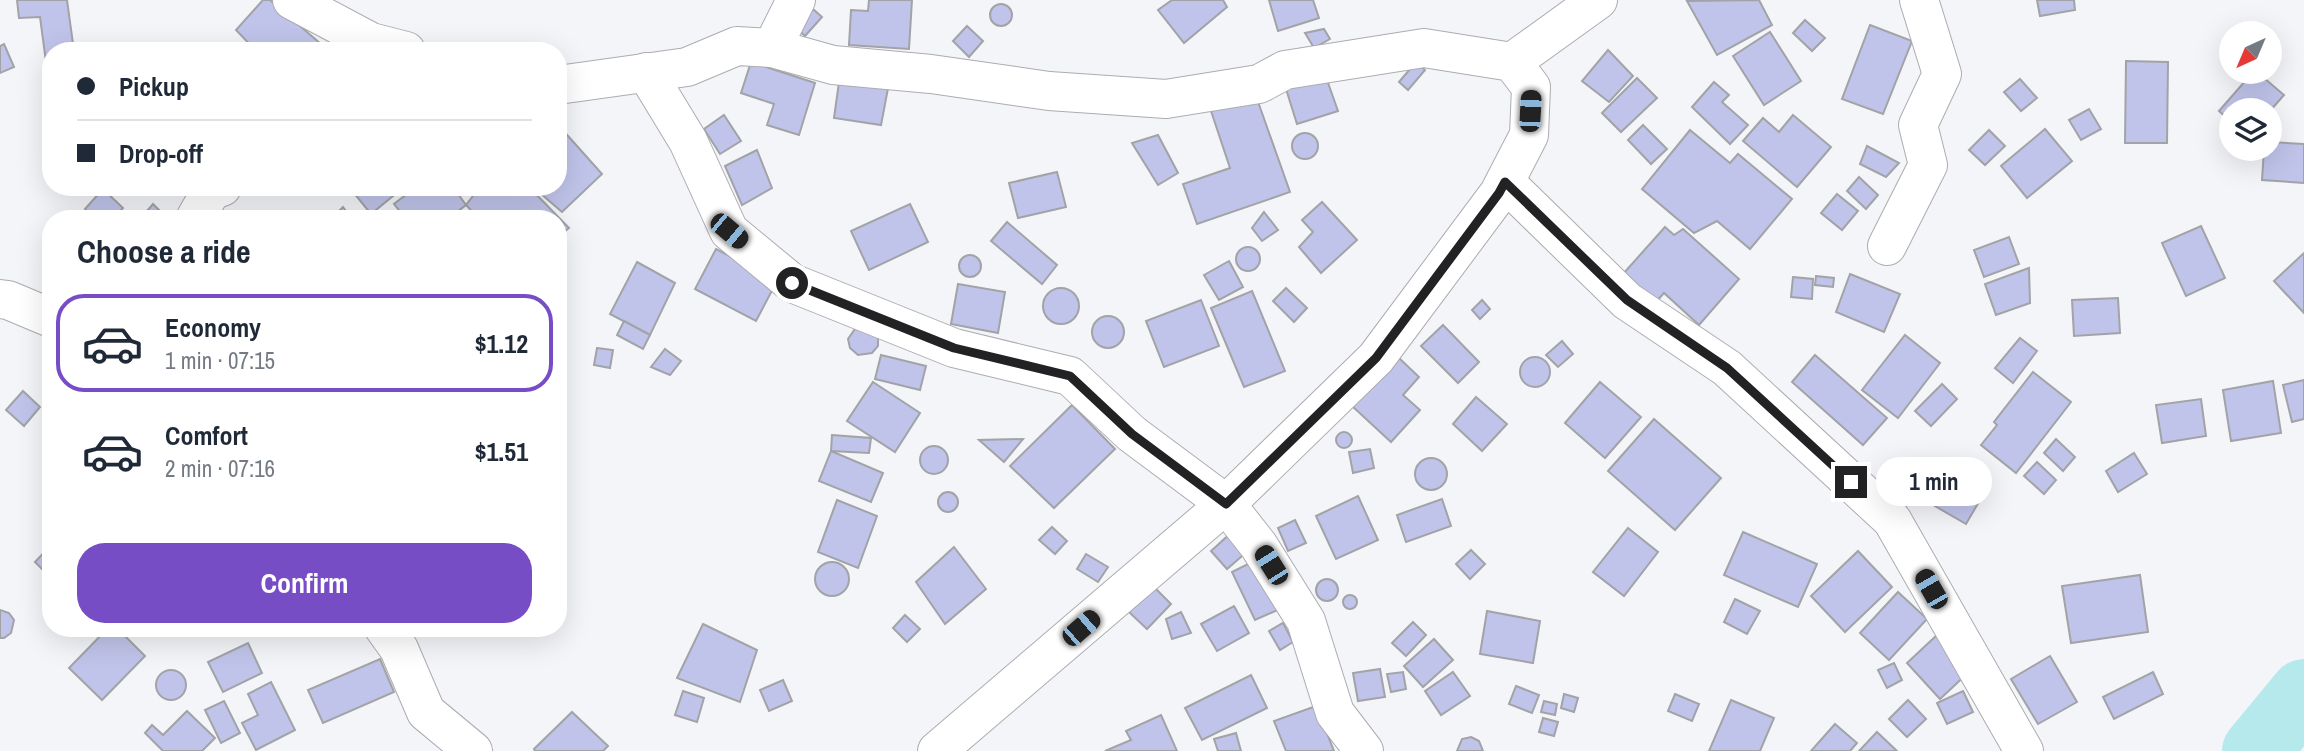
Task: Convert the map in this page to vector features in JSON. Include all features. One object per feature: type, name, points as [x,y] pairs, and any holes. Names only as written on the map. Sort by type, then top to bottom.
[{"type":"street","points":[[292,0],[370,42]]},
{"type":"street","points":[[772,48],[796,0]]},
{"type":"street","points":[[1512,62],[1598,0]]},
{"type":"street","points":[[1887,246],[1928,165],[1918,125],[1942,74],[1919,0]]},
{"type":"street","points":[[567,84],[687,67],[737,46],[772,48],[834,65],[931,74],[1049,91],[1166,99],[1259,84],[1285,69],[1423,48],[1512,62],[1531,87],[1529,135],[1499,193],[1376,358],[1226,504],[937,751]]},
{"type":"street","points":[[646,72],[688,141],[729,231],[792,283],[954,348],[1070,376],[1132,434],[1226,504],[1259,546],[1306,621],[1335,713],[1364,751]]},
{"type":"street","points":[[1505,182],[1627,300],[1727,368],[1892,520],[2024,751]]},
{"type":"street","points":[[0,299],[42,314]]},
{"type":"street","points":[[390,637],[399,649],[426,712],[473,751]]},
{"type":"building","points":[[17,0],[67,0],[73,42],[43,42],[40,17],[19,18]]},
{"type":"building","points":[[263,0],[270,0],[319,42],[247,42],[236,30]]},
{"type":"building","points":[[869,0],[912,0],[909,49],[849,45],[851,10],[868,11]]},
{"type":"building","points":[[1172,0],[1223,0],[1227,7],[1184,43],[1158,10]]},
{"type":"building","points":[[1269,0],[1313,0],[1319,18],[1278,31]]},
{"type":"building","points":[[1759,0],[1772,25],[1717,55],[1687,1]]},
{"type":"building","points":[[2037,0],[2074,0],[2075,10],[2040,16]]},
{"type":"building","points":[[1001,4],[1009,7],[1012,15],[1009,23],[1001,26],[993,23],[990,15],[993,7]]},
{"type":"building","points":[[813,9],[822,17],[805,36],[796,28]]},
{"type":"building","points":[[1805,20],[1825,38],[1812,51],[1793,33]]},
{"type":"building","points":[[1870,25],[1912,41],[1883,114],[1842,99]]},
{"type":"building","points":[[967,26],[983,41],[969,57],[953,41]]},
{"type":"building","points":[[1324,29],[1330,39],[1314,48],[1305,33]]},
{"type":"building","points":[[1770,32],[1801,81],[1764,105],[1733,56]]},
{"type":"building","points":[[4,44],[14,67],[0,73],[0,46]]},
{"type":"building","points":[[1608,50],[1633,76],[1609,102],[1582,81]]},
{"type":"building","points":[[2126,61],[2168,62],[2167,143],[2125,143]]},
{"type":"building","points":[[751,62],[815,83],[799,135],[767,125],[774,104],[741,93]]},
{"type":"building","points":[[1416,62],[1425,70],[1408,90],[1399,82]]},
{"type":"building","points":[[840,75],[889,83],[881,125],[834,118]]},
{"type":"building","points":[[1326,77],[1338,111],[1297,124],[1286,89]]},
{"type":"building","points":[[1637,78],[1657,98],[1621,132],[1602,113]]},
{"type":"building","points":[[2020,79],[2037,98],[2021,111],[2004,92]]},
{"type":"building","points":[[1714,82],[1729,95],[1722,102],[1748,125],[1730,144],[1692,107]]},
{"type":"building","points":[[2243,84],[2271,84],[2284,95],[2281,98],[2230,98]]},
{"type":"building","points":[[1256,96],[1290,192],[1197,224],[1183,184],[1230,168],[1211,111]]},
{"type":"building","points":[[2089,109],[2101,129],[2081,140],[2069,120]]},
{"type":"building","points":[[724,115],[741,141],[720,154],[704,129]]},
{"type":"building","points":[[1793,115],[1831,147],[1797,187],[1743,141],[1763,118],[1779,132]]},
{"type":"building","points":[[1643,125],[1667,149],[1651,164],[1628,140]]},
{"type":"building","points":[[2045,129],[2072,161],[2027,198],[2001,166]]},
{"type":"building","points":[[1690,130],[1730,163],[1738,154],[1792,199],[1750,249],[1717,221],[1694,233],[1642,189]]},
{"type":"building","points":[[1989,130],[2005,146],[1985,165],[1969,150]]},
{"type":"building","points":[[1305,133],[1314,137],[1318,146],[1314,155],[1305,159],[1296,155],[1292,146],[1296,137]]},
{"type":"building","points":[[567,135],[602,174],[564,210],[560,210],[543,196],[567,196]]},
{"type":"building","points":[[1158,135],[1178,173],[1158,185],[1132,143]]},
{"type":"building","points":[[2282,143],[2304,144],[2304,183],[2262,180],[2263,161],[2282,161]]},
{"type":"building","points":[[1867,146],[1899,163],[1886,177],[1860,164]]},
{"type":"building","points":[[757,150],[772,188],[742,205],[725,166]]},
{"type":"building","points":[[1057,172],[1066,207],[1018,218],[1009,183]]},
{"type":"building","points":[[1859,177],[1878,195],[1866,209],[1847,191]]},
{"type":"building","points":[[1837,194],[1858,211],[1842,230],[1821,213]]},
{"type":"building","points":[[97,196],[110,196],[123,208],[121,210],[85,209]]},
{"type":"building","points":[[356,196],[393,196],[376,210],[368,210]]},
{"type":"building","points":[[404,196],[460,196],[466,205],[460,210],[399,210],[394,204]]},
{"type":"building","points":[[473,196],[538,196],[551,210],[471,210],[466,205]]},
{"type":"building","points":[[1322,202],[1357,240],[1321,273],[1299,247],[1313,232],[1302,220]]},
{"type":"building","points":[[153,204],[159,210],[148,210]]},
{"type":"building","points":[[910,204],[928,242],[869,270],[851,231]]},
{"type":"building","points":[[1264,212],[1278,230],[1262,241],[1252,228]]},
{"type":"building","points":[[1007,222],[1057,265],[1042,284],[991,241]]},
{"type":"building","points":[[2201,226],[2225,278],[2186,296],[2162,243]]},
{"type":"building","points":[[1665,227],[1674,235],[1683,229],[1739,279],[1699,325],[1664,293],[1655,303],[1623,274]]},
{"type":"building","points":[[2009,237],[2019,264],[1984,277],[1974,250]]},
{"type":"building","points":[[1248,247],[1257,250],[1260,259],[1257,268],[1248,271],[1239,268],[1236,259],[1239,250]]},
{"type":"building","points":[[716,249],[777,281],[756,321],[695,289]]},
{"type":"building","points":[[2304,253],[2304,313],[2274,281]]},
{"type":"building","points":[[970,255],[978,258],[981,266],[978,274],[970,277],[962,274],[959,266],[962,258]]},
{"type":"building","points":[[1229,261],[1243,287],[1219,300],[1204,275]]},
{"type":"building","points":[[637,262],[675,283],[650,335],[610,314]]},
{"type":"building","points":[[2029,268],[2030,303],[1996,315],[1985,284]]},
{"type":"building","points":[[1850,274],[1900,294],[1884,332],[1836,312]]},
{"type":"building","points":[[1816,276],[1834,278],[1833,287],[1815,285]]},
{"type":"building","points":[[1793,277],[1813,279],[1812,299],[1791,297]]},
{"type":"building","points":[[958,284],[1005,292],[998,333],[951,324]]},
{"type":"building","points":[[1061,288],[1073,294],[1079,306],[1073,318],[1061,324],[1049,318],[1043,306],[1049,294]]},
{"type":"building","points":[[1286,288],[1307,308],[1294,322],[1273,301]]},
{"type":"building","points":[[1252,291],[1285,371],[1244,387],[1211,308]]},
{"type":"building","points":[[2118,298],[2120,333],[2074,336],[2072,300]]},
{"type":"building","points":[[1201,300],[1219,346],[1164,367],[1146,321]]},
{"type":"building","points":[[1482,300],[1490,309],[1480,319],[1472,310]]},
{"type":"building","points":[[1108,316],[1119,321],[1124,332],[1119,343],[1108,348],[1097,343],[1092,332],[1097,321]]},
{"type":"building","points":[[624,321],[650,335],[643,349],[617,335]]},
{"type":"building","points":[[1443,325],[1479,362],[1458,383],[1421,346]]},
{"type":"building","points":[[857,326],[878,335],[878,346],[872,353],[858,355],[850,348],[848,339]]},
{"type":"building","points":[[1905,335],[1940,363],[1898,418],[1862,390]]},
{"type":"building","points":[[2020,338],[2037,351],[2013,383],[1995,368]]},
{"type":"building","points":[[1562,341],[1573,354],[1558,367],[1546,355]]},
{"type":"building","points":[[597,348],[613,350],[610,368],[594,365]]},
{"type":"building","points":[[665,349],[681,361],[670,375],[651,367]]},
{"type":"building","points":[[881,355],[926,366],[920,390],[875,379]]},
{"type":"building","points":[[1815,355],[1887,418],[1863,445],[1792,382]]},
{"type":"building","points":[[1398,357],[1419,377],[1403,395],[1420,410],[1391,442],[1352,406]]},
{"type":"building","points":[[1535,357],[1546,361],[1550,372],[1546,383],[1535,387],[1524,383],[1520,372],[1524,361]]},
{"type":"building","points":[[2033,372],[2071,402],[2016,473],[1981,445],[1997,425],[1994,422]]},
{"type":"building","points":[[2304,380],[2304,419],[2292,422],[2283,385]]},
{"type":"building","points":[[2273,381],[2281,433],[2231,441],[2223,390]]},
{"type":"building","points":[[873,382],[920,413],[895,452],[847,421]]},
{"type":"building","points":[[1600,382],[1641,417],[1605,458],[1565,423]]},
{"type":"building","points":[[1942,384],[1957,399],[1931,426],[1915,411]]},
{"type":"building","points":[[23,391],[40,407],[24,426],[6,410]]},
{"type":"building","points":[[1476,397],[1507,424],[1482,451],[1453,424]]},
{"type":"building","points":[[2201,399],[2206,436],[2162,443],[2156,405]]},
{"type":"building","points":[[1072,405],[1115,449],[1054,508],[1010,466]]},
{"type":"building","points":[[1654,419],[1721,478],[1675,530],[1608,471]]},
{"type":"building","points":[[1344,432],[1350,434],[1350,446],[1344,448],[1338,446],[1336,440],[1338,434]]},
{"type":"building","points":[[832,435],[871,438],[869,453],[831,451]]},
{"type":"building","points":[[1023,439],[1004,462],[979,440]]},
{"type":"building","points":[[2056,439],[2075,457],[2063,471],[2044,453]]},
{"type":"building","points":[[934,446],[944,450],[948,460],[944,470],[934,474],[924,470],[920,460],[924,450]]},
{"type":"building","points":[[1370,449],[1374,468],[1353,473],[1349,452]]},
{"type":"building","points":[[831,451],[883,473],[871,502],[819,481]]},
{"type":"building","points":[[2134,453],[2147,474],[2118,492],[2106,471]]},
{"type":"building","points":[[1431,458],[1443,462],[1447,474],[1443,486],[1431,490],[1419,486],[1415,474],[1419,462]]},
{"type":"building","points":[[1942,462],[1987,488],[1966,524],[1921,498]]},
{"type":"building","points":[[2037,462],[2056,480],[2044,494],[2024,476]]},
{"type":"building","points":[[948,492],[955,495],[958,502],[955,509],[948,512],[941,509],[938,502],[941,495]]},
{"type":"building","points":[[1358,496],[1378,540],[1336,559],[1316,516]]},
{"type":"building","points":[[1442,499],[1451,526],[1406,542],[1397,515]]},
{"type":"building","points":[[837,500],[877,516],[858,568],[818,552]]},
{"type":"building","points":[[1295,520],[1306,543],[1288,551],[1278,528]]},
{"type":"building","points":[[1052,527],[1067,541],[1055,554],[1039,540]]},
{"type":"building","points":[[1628,528],[1658,552],[1624,596],[1593,572]]},
{"type":"building","points":[[1232,532],[1249,550],[1227,569],[1211,551]]},
{"type":"building","points":[[1743,532],[1817,564],[1798,607],[1724,575]]},
{"type":"building","points":[[954,547],[986,589],[945,624],[916,582]]},
{"type":"building","points":[[1471,550],[1485,564],[1470,579],[1456,564]]},
{"type":"building","points":[[1858,551],[1892,587],[1845,632],[1811,596]]},
{"type":"building","points":[[1086,554],[1108,567],[1098,582],[1077,569]]},
{"type":"building","points":[[42,555],[42,569],[35,562]]},
{"type":"building","points":[[1258,559],[1282,608],[1255,620],[1232,572]]},
{"type":"building","points":[[832,562],[844,567],[849,579],[844,591],[832,596],[820,591],[815,579],[820,567]]},
{"type":"building","points":[[2140,575],[2148,632],[2071,643],[2062,586]]},
{"type":"building","points":[[1327,579],[1337,586],[1338,590],[1331,600],[1327,601],[1317,594],[1316,590],[1323,580]]},
{"type":"building","points":[[1154,587],[1171,604],[1147,629],[1129,612]]},
{"type":"building","points":[[1898,592],[1927,619],[1889,660],[1860,633]]},
{"type":"building","points":[[1347,595],[1353,595],[1357,602],[1353,609],[1347,609],[1343,605],[1343,599]]},
{"type":"building","points":[[1735,599],[1760,611],[1747,634],[1724,622]]},
{"type":"building","points":[[1234,606],[1249,633],[1217,651],[1201,624]]},
{"type":"building","points":[[0,610],[9,613],[14,620],[11,633],[4,638],[0,638]]},
{"type":"building","points":[[1487,611],[1540,621],[1533,663],[1480,654]]},
{"type":"building","points":[[1181,612],[1191,633],[1172,639],[1166,619]]},
{"type":"building","points":[[905,615],[920,629],[907,642],[893,628]]},
{"type":"building","points":[[1413,622],[1426,635],[1406,656],[1392,643]]},
{"type":"building","points":[[1283,623],[1293,642],[1280,650],[1269,631]]},
{"type":"building","points":[[703,624],[757,650],[740,702],[677,678]]},
{"type":"building","points":[[1937,635],[1970,671],[1940,699],[1907,663]]},
{"type":"building","points":[[99,637],[126,637],[145,656],[102,700],[69,668]]},
{"type":"building","points":[[1434,639],[1453,660],[1423,687],[1404,666]]},
{"type":"building","points":[[248,643],[262,673],[223,692],[208,662]]},
{"type":"building","points":[[2050,656],[2077,702],[2038,724],[2011,679]]},
{"type":"building","points":[[380,659],[394,692],[323,723],[308,690]]},
{"type":"building","points":[[1894,663],[1902,680],[1887,688],[1878,670]]},
{"type":"building","points":[[1380,669],[1385,697],[1358,701],[1353,673]]},
{"type":"building","points":[[171,670],[182,674],[186,685],[182,696],[171,700],[160,696],[156,685],[160,674]]},
{"type":"building","points":[[1403,672],[1406,689],[1391,692],[1387,674]]},
{"type":"building","points":[[1453,672],[1470,696],[1441,715],[1425,691]]},
{"type":"building","points":[[2153,672],[2163,694],[2114,719],[2103,697]]},
{"type":"building","points":[[1251,675],[1267,708],[1202,740],[1185,708]]},
{"type":"building","points":[[783,680],[792,701],[769,711],[760,690]]},
{"type":"building","points":[[271,682],[295,730],[256,750],[242,723],[258,715],[248,694]]},
{"type":"building","points":[[1516,686],[1539,695],[1532,713],[1509,704]]},
{"type":"building","points":[[683,691],[704,698],[697,722],[675,715]]},
{"type":"building","points":[[1963,691],[1973,712],[1947,724],[1937,703]]},
{"type":"building","points":[[1564,694],[1578,698],[1574,712],[1561,708]]},
{"type":"building","points":[[1675,694],[1699,704],[1692,721],[1668,711]]},
{"type":"building","points":[[1731,700],[1774,718],[1760,751],[1709,751]]},
{"type":"building","points":[[1908,700],[1926,719],[1907,737],[1889,719]]},
{"type":"building","points":[[224,701],[240,733],[221,743],[205,710]]},
{"type":"building","points":[[1544,701],[1557,704],[1555,715],[1541,712]]},
{"type":"building","points":[[1316,706],[1334,751],[1286,751],[1274,721]]},
{"type":"building","points":[[187,711],[215,738],[202,751],[163,751],[145,733],[152,725],[163,735]]},
{"type":"building","points":[[572,712],[608,746],[603,751],[535,751],[534,749]]},
{"type":"building","points":[[1161,715],[1177,751],[1105,751],[1131,740],[1126,731]]},
{"type":"building","points":[[1543,718],[1558,722],[1554,736],[1539,732]]},
{"type":"building","points":[[1835,724],[1857,743],[1850,751],[1811,751]]},
{"type":"building","points":[[1877,732],[1897,751],[1859,751]]},
{"type":"building","points":[[1236,733],[1241,751],[1218,751],[1214,739]]},
{"type":"building","points":[[1471,737],[1479,741],[1483,751],[1457,751],[1462,739]]},
{"type":"waterway","points":[[2256,751],[2304,693]]},
{"type":"route","points":[[792,283],[954,348],[1070,376],[1132,434],[1226,504],[1376,358],[1505,182],[1627,300],[1727,368],[1851,482]]}]
